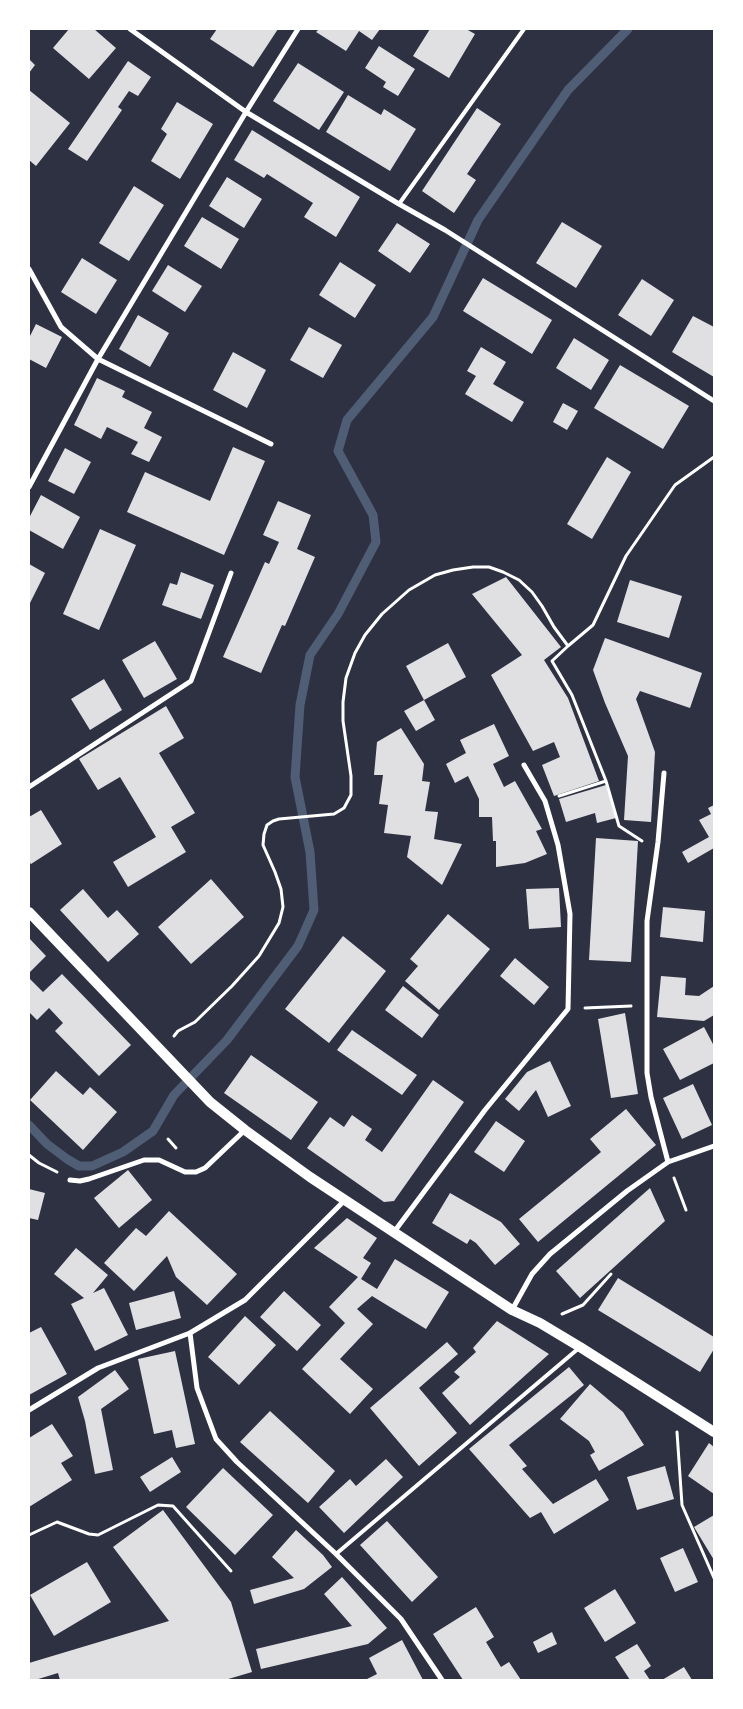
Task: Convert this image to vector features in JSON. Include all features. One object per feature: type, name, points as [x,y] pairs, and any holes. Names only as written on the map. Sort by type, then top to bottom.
[{"type":"main road","points":[[29,912],[210,1102],[245,1130],[310,1177],[512,1310],[540,1323],[580,1347],[714,1432]]},
{"type":"street","points":[[130,29],[246,112],[445,230],[714,401]]},
{"type":"street","points":[[29,486],[98,359],[298,29]]},
{"type":"street","points":[[29,269],[61,327],[98,359],[271,444]]},
{"type":"street","points":[[29,787],[191,681],[231,573]]},
{"type":"street","points":[[394,1232],[485,1110],[568,1009],[570,914],[558,845],[544,801],[524,765]]},
{"type":"street","points":[[664,773],[658,842],[647,921],[647,1073],[651,1097],[668,1162]]},
{"type":"street","points":[[70,1180],[80,1181],[89,1179],[144,1160],[159,1160],[185,1172],[196,1172],[205,1168],[245,1130]]},
{"type":"street","points":[[512,1310],[532,1274],[550,1254],[627,1191],[668,1162],[714,1146]]},
{"type":"street","points":[[29,1410],[98,1368],[190,1333],[245,1300],[345,1200]]},
{"type":"street","points":[[190,1333],[197,1388],[216,1440],[236,1462],[336,1554],[401,1619],[442,1680]]},
{"type":"lane","points":[[399,204],[524,29]]},
{"type":"lane","points":[[336,1554],[580,1347]]},
{"type":"path","points":[[658,842],[642,841],[618,826],[606,781],[572,695],[552,661],[593,625],[626,556],[675,486],[714,457]]},
{"type":"path","points":[[160,1051],[178,1031],[195,1022],[232,986],[259,956],[276,930],[283,907],[281,889],[263,845],[267,825],[279,819],[328,816],[344,808],[351,794],[351,776],[342,702],[346,678],[355,653],[365,635],[382,614],[408,590],[435,575],[473,567],[489,567],[519,580],[532,592],[568,646]]},
{"type":"path","points":[[544,801],[606,781]]},
{"type":"path","points":[[568,1009],[647,1005]]},
{"type":"path","points":[[29,1155],[40,1164],[70,1180]]},
{"type":"path","points":[[668,1162],[686,1210]]},
{"type":"path","points":[[540,1323],[583,1305],[612,1274]]},
{"type":"path","points":[[675,1407],[682,1505],[714,1578]]},
{"type":"path","points":[[29,1535],[57,1522],[89,1534],[98,1535],[158,1505],[173,1506],[230,1571]]},
{"type":"building","points":[[69,29],[94,29],[116,48],[89,79],[53,48]]},
{"type":"building","points":[[217,29],[278,29],[253,67],[210,39]]},
{"type":"building","points":[[319,29],[380,29],[372,40],[359,31],[346,51],[316,32]]},
{"type":"building","points":[[430,29],[466,29],[475,34],[449,78],[413,56]]},
{"type":"building","points":[[379,46],[415,69],[398,96],[383,87],[386,82],[365,68]]},
{"type":"building","points":[[29,59],[35,65],[29,73]]},
{"type":"building","points":[[128,61],[151,77],[138,96],[129,91],[118,107],[122,110],[87,161],[68,149]]},
{"type":"building","points":[[298,63],[344,92],[319,130],[273,101]]},
{"type":"building","points":[[29,90],[70,123],[36,166],[29,160]]},
{"type":"building","points":[[348,95],[381,115],[384,109],[416,129],[390,171],[326,132]]},
{"type":"building","points":[[177,102],[213,124],[180,179],[151,161],[167,134],[161,129]]},
{"type":"building","points":[[477,108],[501,124],[467,174],[476,180],[454,213],[422,191]]},
{"type":"building","points":[[252,130],[360,197],[336,237],[304,217],[313,203],[267,174],[264,178],[234,160]]},
{"type":"building","points":[[227,177],[262,199],[244,228],[209,206]]},
{"type":"building","points":[[134,186],[164,205],[129,261],[99,243]]},
{"type":"building","points":[[202,217],[239,239],[221,269],[184,246]]},
{"type":"building","points":[[562,222],[602,246],[576,288],[536,263]]},
{"type":"building","points":[[397,223],[430,244],[410,273],[378,251]]},
{"type":"building","points":[[82,258],[117,280],[96,314],[61,292]]},
{"type":"building","points":[[340,262],[376,285],[355,318],[319,295]]},
{"type":"building","points":[[168,265],[202,286],[185,312],[152,291]]},
{"type":"building","points":[[483,278],[552,320],[532,354],[463,311]]},
{"type":"building","points":[[642,279],[674,300],[651,336],[618,315]]},
{"type":"building","points":[[138,315],[169,333],[150,367],[119,349]]},
{"type":"building","points":[[693,316],[714,327],[714,377],[672,352]]},
{"type":"building","points":[[36,324],[62,337],[46,368],[29,359],[29,338]]},
{"type":"building","points":[[309,327],[342,345],[323,378],[290,360]]},
{"type":"building","points":[[574,338],[609,360],[591,390],[556,368]]},
{"type":"building","points":[[481,347],[506,362],[493,384],[524,402],[512,422],[465,394],[476,376],[467,371]]},
{"type":"building","points":[[233,352],[266,370],[247,408],[213,390]]},
{"type":"building","points":[[620,365],[689,406],[663,449],[594,408]]},
{"type":"building","points":[[97,378],[125,391],[122,397],[152,412],[144,428],[162,437],[149,462],[131,454],[138,442],[107,427],[101,439],[74,425]]},
{"type":"building","points":[[563,403],[578,411],[567,430],[553,422]]},
{"type":"building","points":[[233,447],[265,461],[224,555],[127,512],[145,472],[210,501]]},
{"type":"building","points":[[65,448],[91,462],[74,494],[48,481]]},
{"type":"building","points":[[607,457],[631,472],[592,539],[567,524]]},
{"type":"building","points":[[41,495],[80,517],[63,549],[29,530],[29,518]]},
{"type":"building","points":[[278,501],[311,515],[297,549],[315,557],[285,626],[282,625],[261,673],[223,657],[265,562],[269,564],[279,542],[263,535]]},
{"type":"building","points":[[100,529],[136,545],[99,630],[63,614]]},
{"type":"building","points":[[29,564],[45,573],[29,605]]},
{"type":"building","points":[[181,572],[214,585],[201,619],[162,605],[170,583],[177,585]]},
{"type":"building","points":[[506,577],[561,647],[544,660],[568,698],[599,781],[554,796],[542,765],[560,757],[554,742],[533,751],[491,675],[522,655],[472,594]]},
{"type":"building","points":[[630,580],[682,596],[669,638],[617,622]]},
{"type":"building","points":[[605,638],[702,673],[690,708],[640,691],[636,699],[655,752],[651,822],[624,820],[628,756],[593,670]]},
{"type":"building","points":[[155,641],[177,679],[144,698],[122,660]]},
{"type":"building","points":[[448,643],[466,677],[424,700],[406,666]]},
{"type":"building","points":[[104,679],[122,710],[90,730],[71,699]]},
{"type":"building","points":[[424,700],[435,720],[416,731],[404,711]]},
{"type":"building","points":[[166,706],[184,738],[159,753],[195,813],[171,827],[186,852],[128,887],[113,862],[156,837],[120,777],[98,790],[79,759]]},
{"type":"building","points":[[494,724],[509,756],[493,764],[504,787],[515,781],[542,829],[536,831],[547,854],[525,863],[496,867],[496,841],[493,841],[492,817],[479,817],[479,799],[468,776],[455,783],[446,764],[466,753],[460,740]]},
{"type":"building","points":[[401,728],[424,764],[422,781],[430,782],[425,811],[438,812],[434,839],[462,844],[442,885],[407,857],[411,836],[384,833],[388,805],[379,804],[383,775],[374,775],[377,742]]},
{"type":"building","points":[[606,785],[616,818],[597,823],[595,813],[566,822],[559,799]]},
{"type":"building","points":[[714,805],[714,848],[688,863],[682,852],[709,837],[699,820],[711,814],[708,808]]},
{"type":"building","points":[[41,810],[62,844],[31,864],[29,862],[29,817]]},
{"type":"building","points":[[596,838],[638,841],[631,962],[589,960]]},
{"type":"building","points":[[211,879],[244,917],[191,964],[158,927]]},
{"type":"building","points":[[559,888],[561,927],[529,929],[526,889]]},
{"type":"building","points":[[83,889],[108,918],[117,910],[139,934],[108,962],[60,910]]},
{"type":"building","points":[[663,907],[705,911],[703,942],[660,937]]},
{"type":"building","points":[[448,914],[490,949],[439,1010],[405,981],[418,966],[410,959]]},
{"type":"building","points":[[343,936],[386,971],[329,1043],[285,1009]]},
{"type":"building","points":[[29,938],[46,956],[29,973]]},
{"type":"building","points":[[515,958],[549,987],[534,1005],[500,976]]},
{"type":"building","points":[[62,974],[131,1045],[99,1076],[55,1031],[63,1023],[49,1008],[37,1020],[29,1012],[29,978],[43,992]]},
{"type":"building","points":[[661,976],[686,978],[685,995],[699,996],[714,986],[714,1015],[704,1021],[657,1017]]},
{"type":"building","points":[[403,986],[439,1015],[422,1038],[385,1010]]},
{"type":"building","points":[[625,1013],[638,1094],[611,1098],[598,1019]]},
{"type":"building","points":[[704,1027],[714,1046],[714,1063],[680,1080],[663,1049]]},
{"type":"building","points":[[352,1030],[417,1075],[402,1095],[337,1050]]},
{"type":"building","points":[[251,1055],[318,1102],[291,1140],[224,1093]]},
{"type":"building","points":[[550,1061],[571,1106],[548,1117],[536,1090],[519,1111],[505,1099],[527,1072]]},
{"type":"building","points":[[56,1071],[83,1095],[90,1087],[117,1112],[83,1150],[30,1100]]},
{"type":"building","points":[[433,1080],[464,1102],[394,1201],[384,1202],[307,1148],[330,1117],[344,1127],[352,1115],[372,1129],[365,1140],[382,1152]]},
{"type":"building","points":[[693,1084],[712,1125],[682,1139],[663,1098]]},
{"type":"building","points":[[626,1109],[656,1145],[538,1242],[519,1219],[601,1152],[590,1139]]},
{"type":"building","points":[[496,1121],[525,1141],[504,1172],[474,1152]]},
{"type":"building","points":[[128,1170],[152,1200],[119,1228],[94,1198]]},
{"type":"building","points":[[650,1188],[665,1221],[580,1298],[556,1271]]},
{"type":"building","points":[[29,1189],[45,1193],[38,1220],[29,1218]]},
{"type":"building","points":[[450,1193],[501,1222],[520,1244],[495,1265],[476,1243],[470,1239],[467,1244],[432,1223]]},
{"type":"building","points":[[169,1211],[237,1274],[207,1305],[176,1277],[167,1256],[134,1291],[104,1263],[136,1228],[146,1236]]},
{"type":"building","points":[[347,1218],[377,1238],[363,1258],[371,1263],[361,1279],[377,1289],[395,1259],[449,1292],[426,1329],[372,1296],[357,1309],[373,1324],[340,1359],[373,1389],[350,1414],[302,1369],[345,1323],[329,1307],[358,1277],[314,1248]]},
{"type":"building","points":[[76,1248],[108,1275],[93,1293],[104,1288],[128,1335],[95,1351],[71,1304],[84,1298],[54,1274]]},
{"type":"building","points":[[618,1278],[714,1337],[714,1349],[700,1372],[598,1310]]},
{"type":"building","points":[[174,1291],[181,1318],[136,1330],[129,1303]]},
{"type":"building","points":[[284,1291],[321,1325],[297,1351],[260,1317]]},
{"type":"building","points":[[245,1316],[276,1345],[239,1385],[208,1357]]},
{"type":"building","points":[[497,1321],[549,1354],[470,1425],[442,1393],[460,1377],[454,1372],[476,1352],[473,1348]]},
{"type":"building","points":[[41,1327],[67,1374],[29,1395],[29,1333]]},
{"type":"building","points":[[447,1342],[458,1354],[419,1388],[457,1433],[419,1466],[370,1408]]},
{"type":"building","points":[[175,1351],[195,1444],[176,1448],[172,1430],[154,1434],[138,1359]]},
{"type":"building","points":[[569,1367],[584,1385],[509,1445],[527,1466],[522,1469],[553,1504],[596,1479],[609,1500],[554,1534],[541,1512],[530,1518],[469,1449]]},
{"type":"building","points":[[115,1370],[129,1389],[101,1409],[113,1470],[95,1474],[85,1421],[78,1397]]},
{"type":"building","points":[[590,1384],[623,1412],[644,1445],[599,1471],[590,1455],[595,1452],[589,1441],[560,1419]]},
{"type":"building","points":[[270,1411],[335,1471],[308,1503],[240,1442]]},
{"type":"building","points":[[52,1424],[73,1456],[61,1463],[72,1480],[29,1507],[29,1438]]},
{"type":"building","points":[[709,1443],[714,1447],[714,1494],[688,1476]]},
{"type":"building","points":[[172,1457],[181,1472],[150,1492],[140,1477]]},
{"type":"building","points":[[386,1459],[403,1477],[344,1533],[319,1507],[350,1479],[356,1486]]},
{"type":"building","points":[[665,1466],[674,1499],[637,1510],[627,1477]]},
{"type":"building","points":[[223,1468],[273,1515],[235,1555],[186,1507]]},
{"type":"building","points":[[163,1510],[231,1602],[252,1672],[225,1680],[60,1680],[58,1673],[29,1680],[29,1663],[169,1621],[113,1547]]},
{"type":"building","points":[[714,1515],[714,1560],[694,1527]]},
{"type":"building","points":[[387,1521],[438,1577],[412,1602],[360,1545]]},
{"type":"building","points":[[296,1530],[323,1555],[332,1567],[304,1589],[254,1604],[250,1590],[294,1578],[272,1557]]},
{"type":"building","points":[[683,1548],[698,1582],[675,1592],[660,1558]]},
{"type":"building","points":[[87,1562],[111,1602],[54,1636],[30,1595]]},
{"type":"building","points":[[342,1577],[387,1628],[368,1644],[261,1669],[256,1649],[352,1626],[324,1594]]},
{"type":"building","points":[[615,1589],[636,1623],[605,1642],[584,1608]]},
{"type":"building","points":[[476,1607],[494,1637],[486,1642],[501,1667],[509,1662],[521,1680],[463,1680],[433,1634]]},
{"type":"building","points":[[552,1632],[557,1644],[538,1653],[533,1642]]},
{"type":"building","points":[[402,1640],[423,1680],[365,1680],[377,1674],[369,1658]]},
{"type":"building","points":[[637,1644],[651,1666],[644,1671],[650,1680],[630,1680],[615,1657]]},
{"type":"building","points":[[684,1667],[692,1680],[662,1680]]},
{"type":"waterway","points":[[29,1125],[47,1144],[79,1166],[92,1166],[123,1152],[153,1131],[174,1095],[227,1040],[298,946],[314,910],[310,852],[295,777],[300,705],[310,655],[338,614],[376,542],[373,515],[338,451],[347,420],[433,317],[478,220],[568,90],[628,29]]}]
